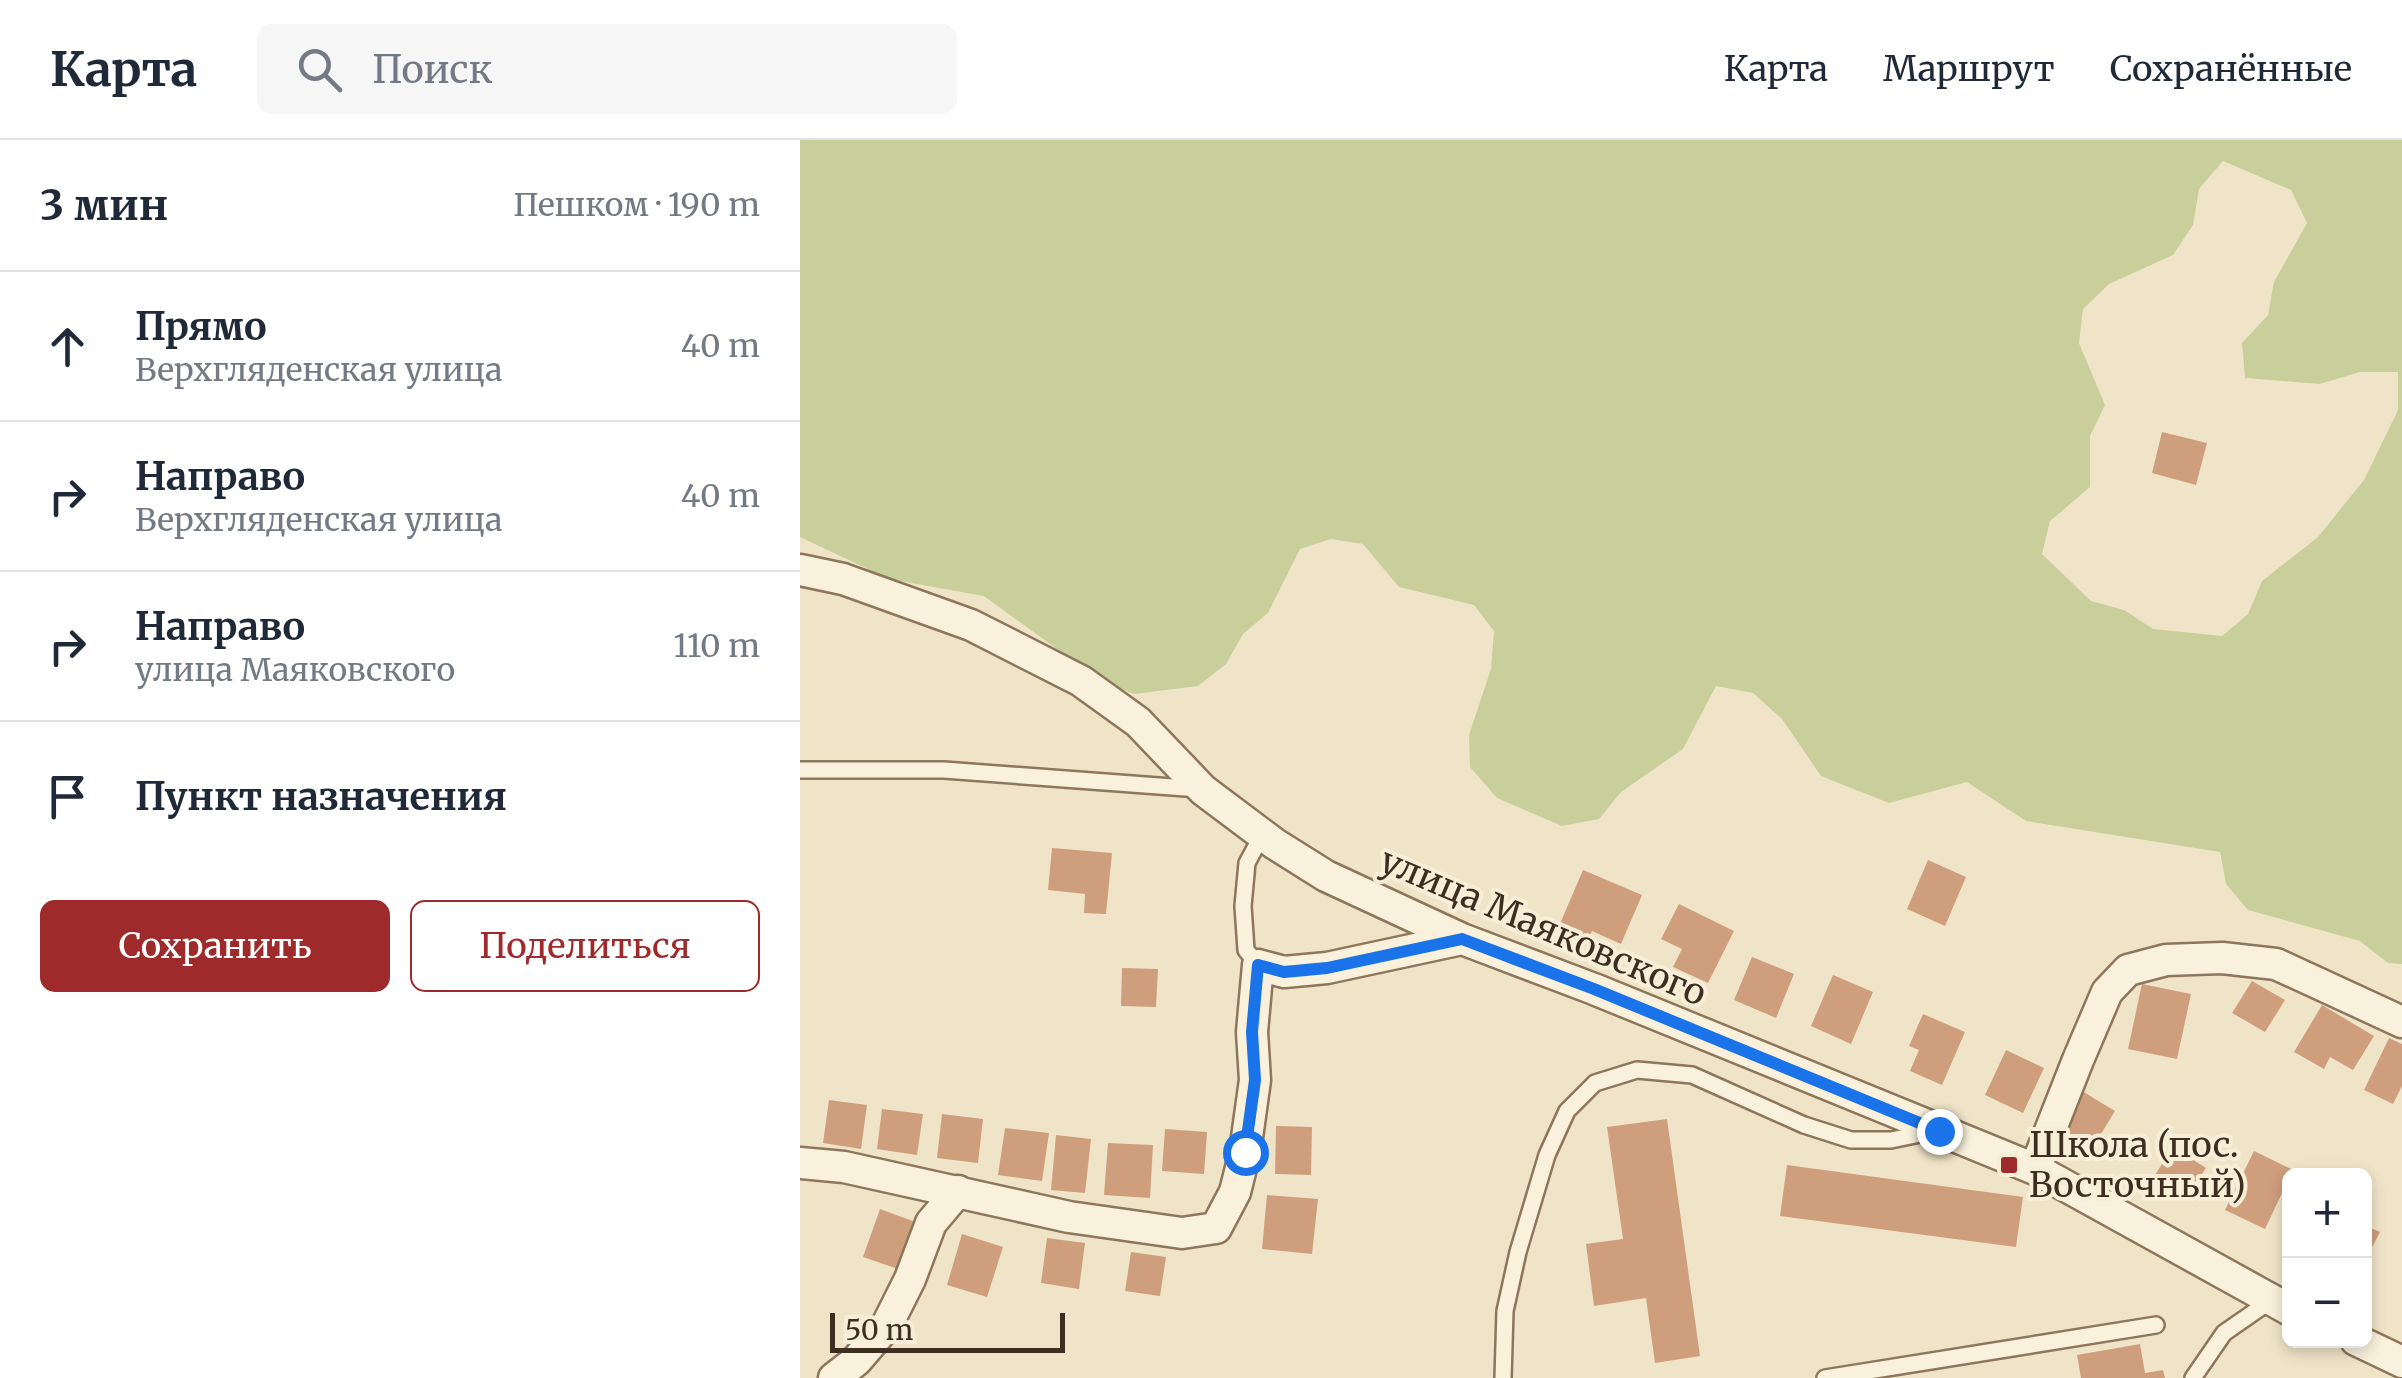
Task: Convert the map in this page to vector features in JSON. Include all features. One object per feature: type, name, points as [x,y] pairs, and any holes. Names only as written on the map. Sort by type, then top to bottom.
[{"type":"street","name":"улица Маяковского","points":[[800,570],[844,579],[971,626],[1068,674],[1138,722],[1203,790],[1262,835],[1326,876],[1462,939],[2034,1168],[2280,1305]]},
{"type":"street","points":[[800,1163],[844,1167],[1069,1217],[1182,1233],[1216,1228],[1235,1192],[1245,1152],[1255,1080],[1252,1032],[1258,965],[1284,972],[1327,968],[1462,939]]},
{"type":"street","points":[[2034,1168],[2107,992],[2128,970],[2166,960],[2222,958],[2276,964],[2402,1022]]},
{"type":"street","points":[[834,1378],[856,1361],[887,1325],[931,1223],[958,1192]]},
{"type":"street","points":[[2372,1348],[2402,1362]]},
{"type":"lane","points":[[800,770],[944,770],[1203,790]]},
{"type":"lane","points":[[1258,965],[1246,950],[1243,906],[1248,863],[1262,835]]},
{"type":"lane","points":[[1503,1378],[1506,1311],[1518,1252],[1542,1171],[1567,1111],[1595,1082],[1636,1070],[1692,1074],[1804,1126],[1851,1140],[1891,1140],[1939,1131]]},
{"type":"lane","points":[[2194,1378],[2224,1332],[2280,1305]]},
{"type":"lane","points":[[1825,1378],[2156,1325]]},
{"type":"green space","points":[[800,140],[2402,140],[2402,964],[2388,963],[2360,941],[2248,910],[2226,884],[2220,852],[2026,821],[1967,782],[1889,803],[1821,776],[1782,719],[1753,693],[1716,686],[1683,749],[1621,792],[1599,819],[1562,826],[1497,798],[1470,767],[1469,735],[1491,669],[1494,631],[1474,605],[1399,587],[1363,544],[1331,539],[1300,549],[1268,613],[1243,634],[1226,664],[1198,686],[1134,694],[1101,681],[984,596],[889,579],[800,537]],"holes":[[[2223,161],[2291,190],[2307,223],[2274,282],[2268,315],[2242,343],[2245,378],[2320,384],[2360,372],[2398,372],[2398,410],[2364,480],[2318,537],[2262,581],[2248,614],[2222,636],[2153,629],[2124,610],[2091,601],[2042,554],[2050,521],[2090,487],[2090,436],[2105,405],[2079,343],[2083,309],[2109,284],[2173,255],[2193,225],[2199,189]]]},
{"type":"building","points":[[2162,432],[2207,443],[2196,485],[2152,473]]},
{"type":"building","points":[[1052,848],[1112,853],[1106,914],[1084,913],[1085,894],[1048,890]]},
{"type":"building","points":[[1928,860],[1966,877],[1945,926],[1907,909]]},
{"type":"building","points":[[1583,870],[1642,895],[1621,944],[1592,931],[1585,946],[1556,933]]},
{"type":"building","points":[[1679,904],[1734,931],[1708,983],[1673,967],[1682,949],[1661,939]]},
{"type":"building","points":[[1752,957],[1794,974],[1776,1018],[1734,1000]]},
{"type":"building","points":[[1122,968],[1158,969],[1156,1007],[1121,1006]]},
{"type":"building","points":[[1833,975],[1873,992],[1851,1044],[1811,1026]]},
{"type":"building","points":[[2252,981],[2285,1000],[2265,1032],[2232,1013]]},
{"type":"building","points":[[2142,984],[2191,994],[2177,1059],[2128,1049]]},
{"type":"building","points":[[2322,1005],[2374,1036],[2353,1070],[2330,1057],[2324,1069],[2294,1052]]},
{"type":"building","points":[[1923,1014],[1965,1032],[1942,1085],[1910,1071],[1919,1050],[1909,1046]]},
{"type":"building","points":[[2389,1038],[2402,1044],[2402,1086],[2393,1104],[2364,1090]]},
{"type":"building","points":[[2006,1050],[2044,1068],[2023,1113],[1985,1095]]},
{"type":"building","points":[[2082,1091],[2115,1111],[2090,1152],[2057,1132]]},
{"type":"building","points":[[829,1100],[867,1105],[861,1149],[823,1143]]},
{"type":"building","points":[[882,1109],[923,1114],[917,1155],[877,1149]]},
{"type":"building","points":[[942,1114],[983,1119],[978,1163],[937,1158]]},
{"type":"building","points":[[1667,1119],[1700,1356],[1655,1363],[1646,1298],[1594,1306],[1586,1244],[1623,1239],[1607,1127]]},
{"type":"building","points":[[1276,1126],[1312,1127],[1311,1175],[1275,1174]]},
{"type":"building","points":[[1005,1128],[1049,1133],[1042,1181],[998,1175]]},
{"type":"building","points":[[1165,1129],[1207,1132],[1204,1174],[1162,1171]]},
{"type":"building","points":[[1056,1135],[1091,1139],[1085,1193],[1051,1190]]},
{"type":"building","points":[[1108,1143],[1153,1145],[1150,1198],[1104,1195]]},
{"type":"building","points":[[2173,1147],[2206,1168],[2185,1199],[2153,1178]]},
{"type":"building","points":[[2254,1151],[2289,1168],[2282,1168],[2282,1193],[2265,1229],[2225,1210]]},
{"type":"building","points":[[1787,1165],[2023,1197],[2016,1247],[1780,1216]]},
{"type":"building","points":[[1267,1195],[1318,1199],[1312,1254],[1262,1249]]},
{"type":"building","points":[[880,1209],[918,1223],[901,1270],[863,1257]]},
{"type":"building","points":[[2372,1228],[2380,1232],[2372,1248]]},
{"type":"building","points":[[962,1234],[1003,1247],[987,1297],[947,1285]]},
{"type":"building","points":[[1047,1238],[1085,1243],[1079,1289],[1041,1283]]},
{"type":"building","points":[[1131,1252],[1166,1257],[1160,1296],[1125,1291]]},
{"type":"building","points":[[2140,1344],[2145,1373],[2163,1370],[2165,1378],[2081,1378],[2077,1355]]},
{"type":"place","name":"Школа (пос. Восточный)","points":[[2009,1165]]},
{"type":"route","points":[[1245,1152],[1255,1080],[1252,1032],[1258,965],[1284,972],[1327,968],[1462,939],[1939,1131]]}]
